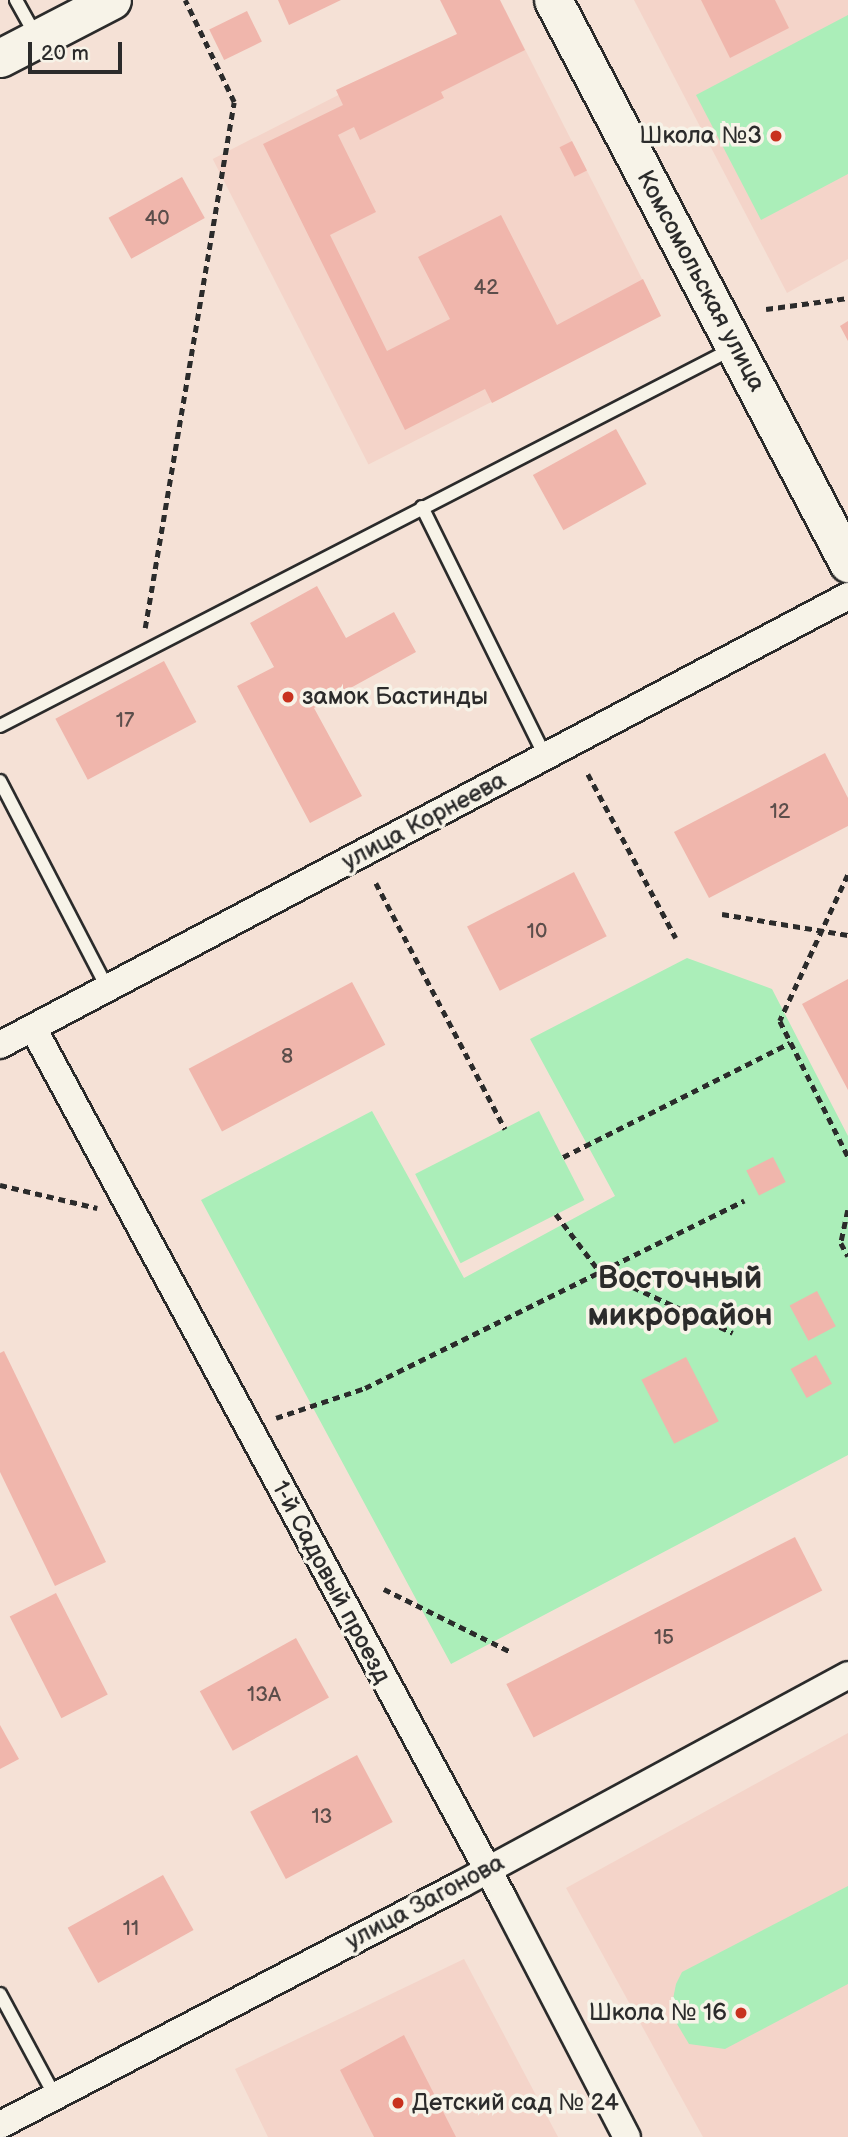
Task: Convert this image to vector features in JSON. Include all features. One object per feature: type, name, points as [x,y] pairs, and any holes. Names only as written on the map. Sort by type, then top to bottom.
[{"type":"street","points":[[0,58],[112,0]]},
{"type":"street","name":"Комсомольская улица","points":[[553,0],[848,563]]},
{"type":"street","name":"улица Корнеева","points":[[0,1045],[109,990],[848,596]]},
{"type":"street","name":"1-й Садовый проезд","points":[[33,1028],[487,1870],[627,2137]]},
{"type":"street","name":"улица Загонова","points":[[0,2125],[487,1870],[848,1675]]},
{"type":"lane","points":[[16,0],[37,39]]},
{"type":"lane","points":[[0,726],[140,657],[422,507],[735,347]]},
{"type":"lane","points":[[422,507],[545,756]]},
{"type":"lane","points":[[0,781],[109,990]]},
{"type":"lane","points":[[0,1994],[55,2096]]},
{"type":"path","points":[[140,657],[234,102],[185,0]]},
{"type":"path","points":[[766,309],[848,298]]},
{"type":"path","points":[[588,774],[676,938]]},
{"type":"path","points":[[848,875],[780,1021],[848,1156]]},
{"type":"path","points":[[376,883],[505,1129]]},
{"type":"path","points":[[722,914],[848,935]]},
{"type":"path","points":[[563,1157],[790,1042]]},
{"type":"path","points":[[0,1185],[135,1218]]},
{"type":"path","points":[[248,1427],[365,1388],[744,1200]]},
{"type":"path","points":[[848,1210],[841,1243],[848,1256]]},
{"type":"path","points":[[556,1214],[600,1272],[733,1333]]},
{"type":"path","points":[[384,1589],[510,1652]]},
{"type":"shaded area","name":"Школа №3","points":[[634,0],[848,0],[848,259],[787,293]]},
{"type":"shaded area","points":[[505,10],[661,316],[368,465],[213,159]]},
{"type":"shaded area","name":"Школа № 16","points":[[848,1733],[848,2137],[703,2137],[566,1888]]},
{"type":"shaded area","points":[[464,1959],[558,2137],[268,2137],[235,2069]]},
{"type":"green space","points":[[848,15],[848,174],[761,220],[696,95]]},
{"type":"green space","points":[[687,958],[772,989],[848,1136],[848,1455],[451,1664],[201,1200],[372,1111],[464,1278],[615,1196],[530,1039]]},
{"type":"green space","points":[[539,1111],[584,1200],[461,1263],[415,1174]]},
{"type":"green space","points":[[848,1886],[848,1984],[725,2049],[689,2044],[677,2024],[672,2004],[676,1984],[682,1972]]},
{"type":"building","points":[[278,0],[341,0],[289,25]]},
{"type":"building","points":[[440,0],[500,0],[525,50],[441,92],[444,98],[360,140],[354,127],[338,135],[376,212],[330,235],[387,351],[450,319],[418,257],[501,215],[557,325],[643,279],[661,316],[492,403],[485,389],[405,430],[263,144],[343,105],[336,90],[457,34]]},
{"type":"building","points":[[701,0],[775,0],[789,28],[730,58]]},
{"type":"building","points":[[247,11],[262,42],[224,60],[209,29]]},
{"type":"building","points":[[572,141],[587,170],[575,177],[560,147]]},
{"type":"building","points":[[182,177],[205,218],[131,259],[109,218]]},
{"type":"building","points":[[848,321],[848,341],[840,326]]},
{"type":"building","points":[[616,429],[647,484],[563,530],[533,475]]},
{"type":"building","name":"замок Бастинды","points":[[317,586],[346,638],[394,612],[416,652],[314,708],[362,796],[310,823],[237,686],[274,667],[250,623]]},
{"type":"building","points":[[164,661],[196,722],[88,780],[55,719]]},
{"type":"building","points":[[825,753],[848,798],[848,826],[709,898],[674,832]]},
{"type":"building","points":[[574,872],[607,936],[500,991],[467,926]]},
{"type":"building","points":[[848,979],[848,1090],[802,1004]]},
{"type":"building","points":[[352,982],[385,1045],[222,1132],[189,1069]]},
{"type":"building","points":[[773,1157],[786,1182],[759,1196],[746,1171]]},
{"type":"building","points":[[817,1291],[836,1326],[808,1341],[790,1306]]},
{"type":"building","points":[[4,1351],[106,1562],[55,1586],[0,1472],[0,1353]]},
{"type":"building","points":[[816,1355],[832,1384],[807,1398],[791,1369]]},
{"type":"building","points":[[686,1357],[719,1421],[674,1444],[641,1380]]},
{"type":"building","points":[[795,1537],[822,1590],[534,1738],[506,1684]]},
{"type":"building","points":[[56,1593],[108,1695],[61,1718],[10,1617]]},
{"type":"building","points":[[296,1638],[329,1697],[233,1751],[200,1691]]},
{"type":"building","points":[[0,1725],[19,1759],[0,1769]]},
{"type":"building","points":[[357,1755],[393,1822],[286,1879],[250,1812]]},
{"type":"building","points":[[163,1875],[194,1930],[98,1983],[68,1928]]},
{"type":"building","name":"Детский сад № 24","points":[[404,2035],[456,2137],[374,2137],[340,2070]]},
{"type":"place","name":"Школа №3","points":[[776,136]]},
{"type":"place","name":"замок Бастинды","points":[[288,697]]},
{"type":"place","name":"Школа № 16","points":[[741,2013]]},
{"type":"place","name":"Детский сад № 24","points":[[398,2103]]},
{"type":"district","name":"Восточный микрорайон","points":[[680,1298]]}]
